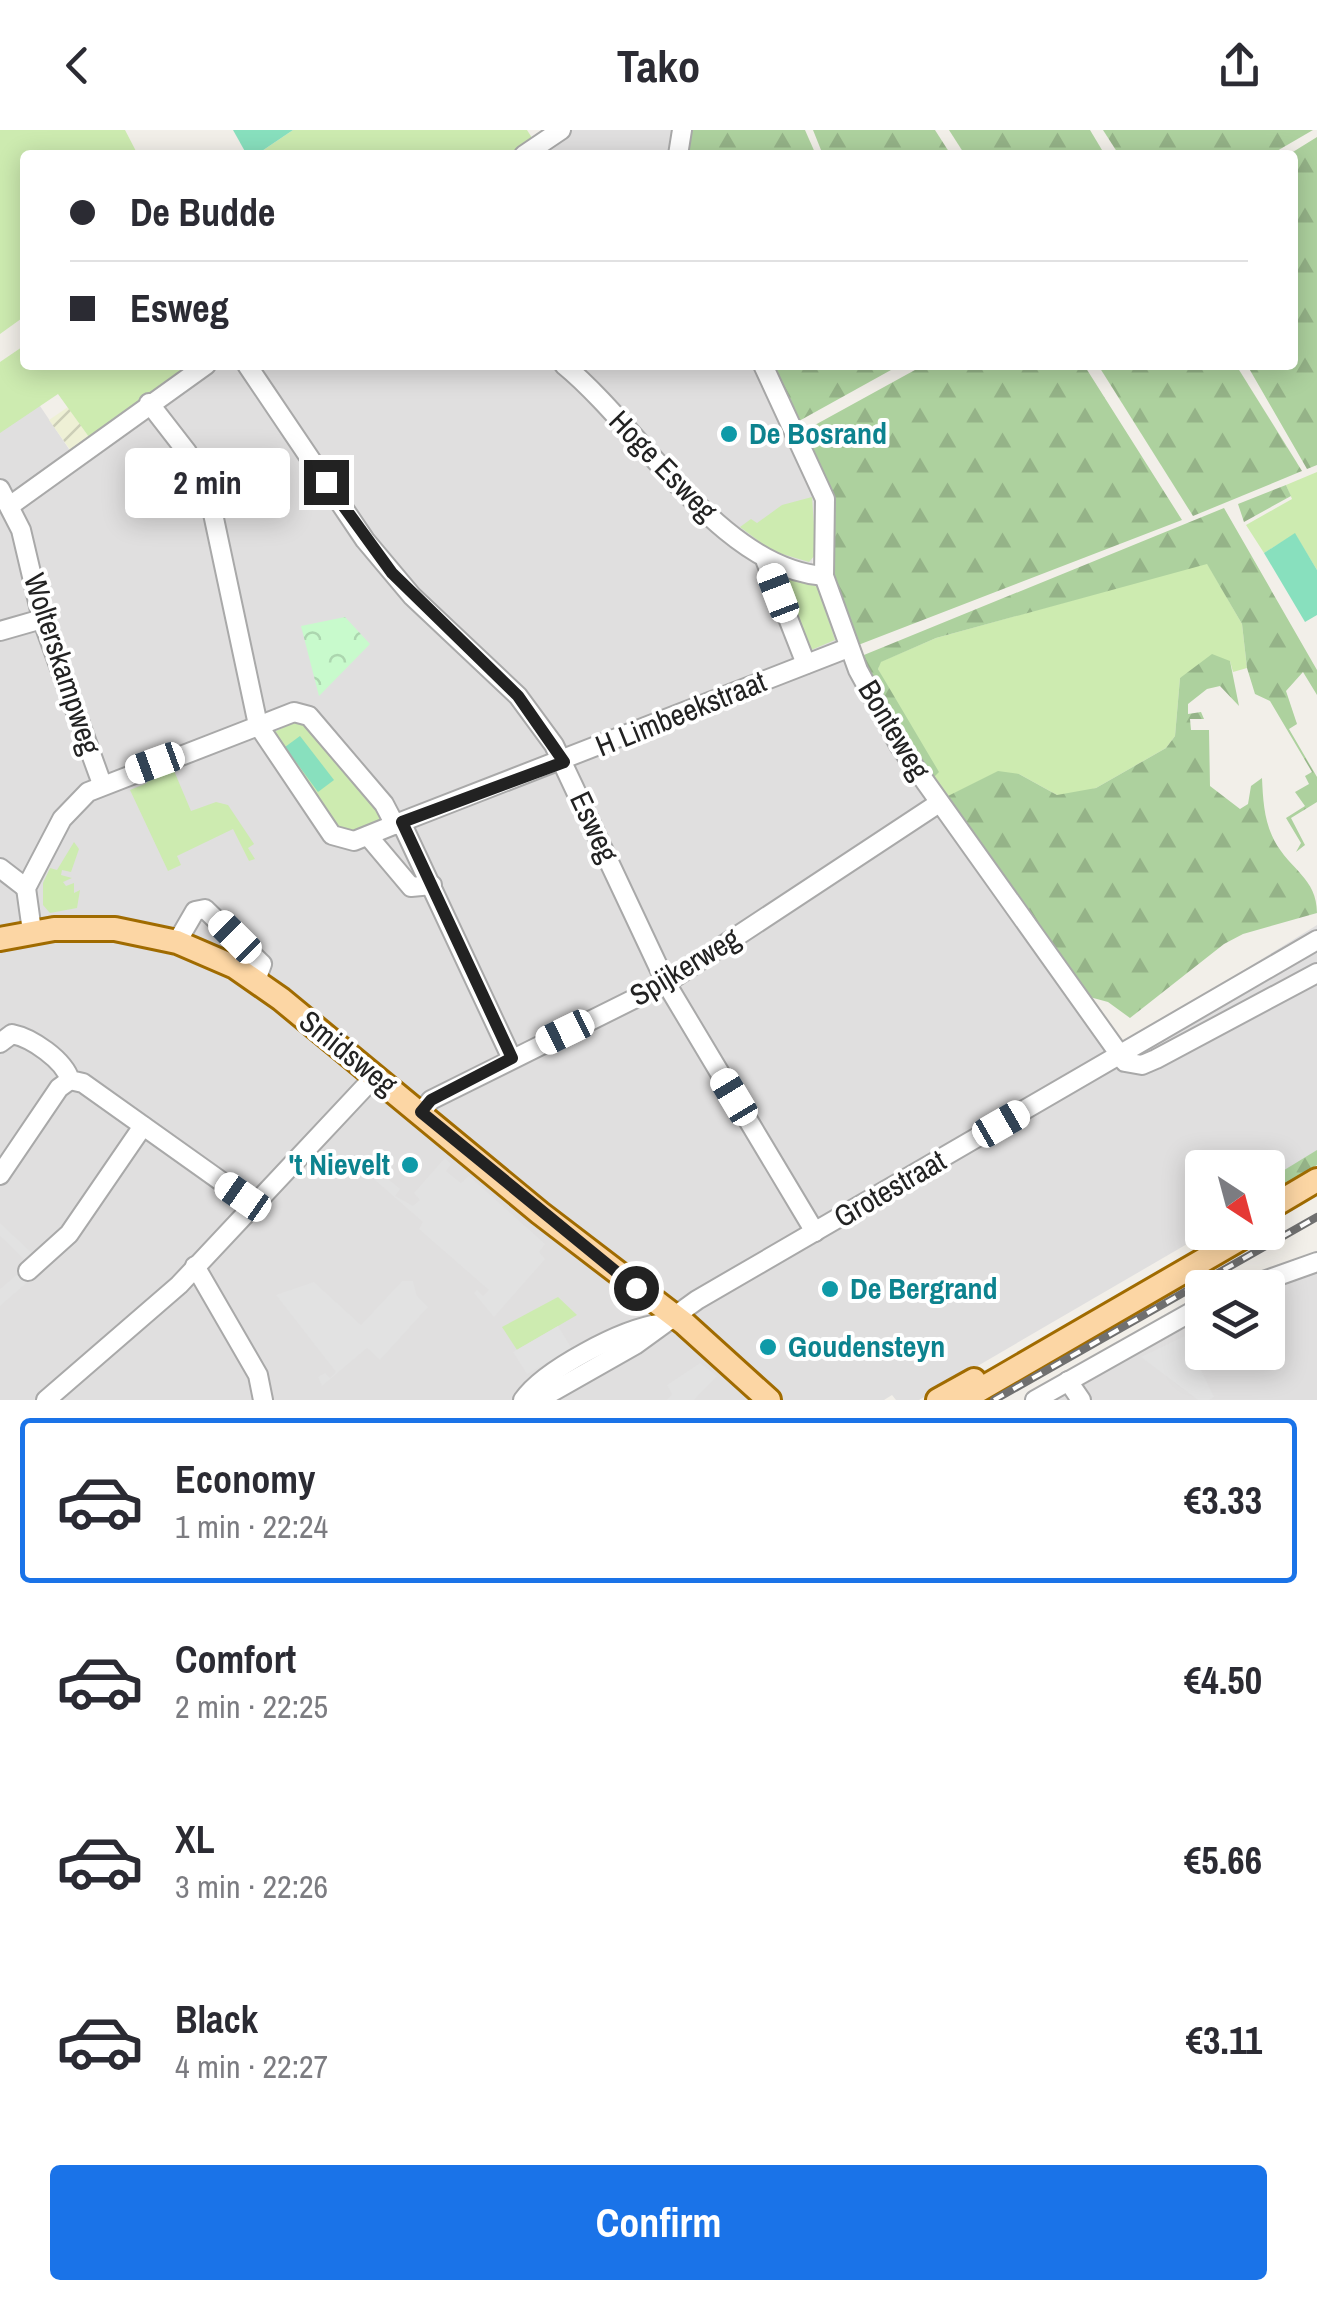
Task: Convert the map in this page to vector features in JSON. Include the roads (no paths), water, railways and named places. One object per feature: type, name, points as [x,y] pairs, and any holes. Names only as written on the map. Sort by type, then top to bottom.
[{"type":"main road","name":"Smidsweg","points":[[1,939],[32,931],[115,928],[178,942],[256,980],[769,1400]]},
{"type":"main road","points":[[1285,1199],[1317,1180]]},
{"type":"main road","points":[[1285,1213],[1317,1194]]},
{"type":"main road","points":[[938,1400],[1197,1250]]},
{"type":"main road","points":[[962,1400],[1221,1250]]},
{"type":"street","points":[[531,150],[561,130]]},
{"type":"street","points":[[5,497],[198,370]]},
{"type":"street","name":"Esweg","points":[[250,370],[365,540],[412,596],[518,696],[564,762],[666,982],[816,1232]]},
{"type":"street","name":"Hoge Esweg","points":[[569,370],[744,548],[766,562],[824,576]]},
{"type":"street","name":"Bonteweg","points":[[764,370],[825,499],[824,576],[848,648],[900,745],[1120,1054]]},
{"type":"street","points":[[150,402],[187,452],[212,508],[258,725],[332,835],[354,841],[368,836],[412,887],[432,885]]},
{"type":"street","name":"Wolterskampweg","points":[[5,497],[42,619],[102,784]]},
{"type":"street","name":"Hoge Esweg","points":[[766,562],[806,664]]},
{"type":"street","points":[[0,631],[42,619]]},
{"type":"street","name":"H Limbeekstraat","points":[[368,836],[848,648]]},
{"type":"street","points":[[32,931],[26,888],[62,818],[102,784],[294,712],[309,716],[398,823],[432,885],[512,1058]]},
{"type":"street","name":"Spijkerweg","points":[[421,1112],[431,1100],[666,982],[940,803]]},
{"type":"street","points":[[0,868],[26,888]]},
{"type":"street","name":"Smidsweg","points":[[178,942],[195,911],[205,909],[262,964],[256,980]]},
{"type":"street","name":"Grotestraat","points":[[538,1400],[591,1361],[1317,940]]},
{"type":"street","points":[[1120,1054],[1125,1062],[1142,1065],[1317,973]]},
{"type":"street","points":[[0,1043],[18,1034],[62,1064],[70,1080]]},
{"type":"street","points":[[46,1400],[196,1266],[376,1075]]},
{"type":"street","points":[[0,1175],[59,1088],[70,1080],[83,1083],[253,1204]]},
{"type":"street","points":[[28,1271],[69,1234],[142,1126]]},
{"type":"street","points":[[1285,1273],[1317,1262]]},
{"type":"street","points":[[196,1266],[258,1375],[262,1400]]},
{"type":"street","points":[[1035,1400],[1185,1316]]},
{"type":"street","name":"Grotestraat","points":[[523,1400],[537,1382],[591,1361]]},
{"type":"street","points":[[1068,1381],[1081,1400]]},
{"type":"railway","points":[[994,1400],[1317,1217]]},
{"type":"place","name":"De Bosrand","points":[[729,434]]},
{"type":"place","name":"'t Nievelt","points":[[410,1165]]},
{"type":"place","name":"De Bergrand","points":[[830,1289]]},
{"type":"place","name":"Goudensteyn","points":[[768,1347]]}]
